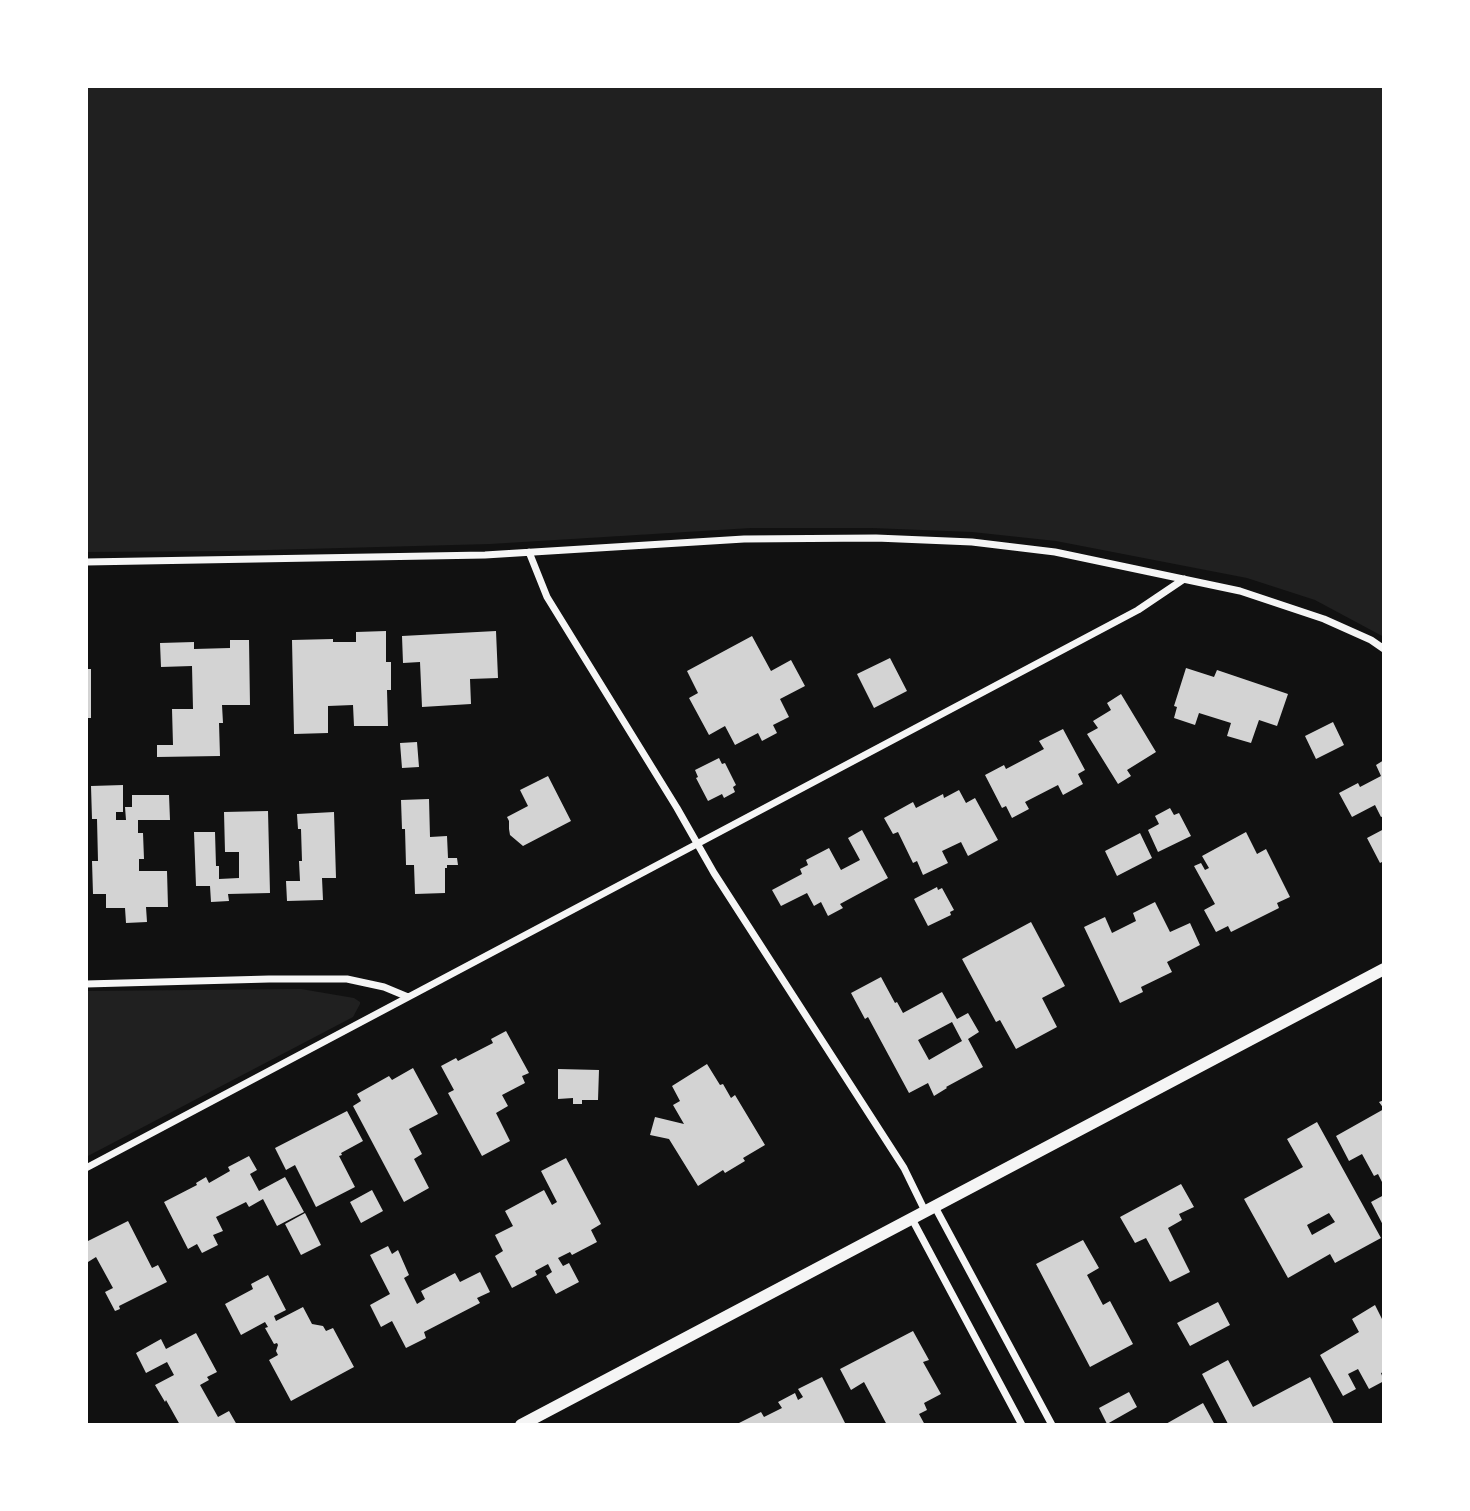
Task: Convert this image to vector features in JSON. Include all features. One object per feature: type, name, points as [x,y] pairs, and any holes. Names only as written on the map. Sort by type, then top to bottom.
[{"type":"street","points":[[86,562],[403,557],[744,538],[876,538],[972,542],[1055,552],[1240,591],[1299,609],[1371,640],[1384,649]]},
{"type":"street","points":[[529,552],[547,597],[697,845],[930,1209],[1052,1425]]},
{"type":"street","points":[[86,1168],[1138,610],[1184,579]]},
{"type":"street","points":[[521,1425],[1384,969]]},
{"type":"street","points":[[86,984],[347,979],[384,986],[408,998]]},
{"type":"street","points":[[912,1219],[1022,1425]]},
{"type":"shaded area","points":[[86,86],[1384,86],[1384,637],[1315,600],[1247,578],[1056,541],[972,532],[872,528],[751,528],[490,544],[86,552]]},
{"type":"shaded area","points":[[301,989],[354,998],[360,1004],[353,1017],[86,1157],[86,991]]},
{"type":"building","points":[[386,631],[386,662],[391,662],[391,690],[387,690],[388,726],[354,726],[353,705],[328,706],[328,733],[294,734],[292,640],[333,639],[333,642],[356,642],[356,632]]},
{"type":"building","points":[[496,631],[498,678],[470,679],[471,704],[422,707],[420,662],[403,663],[402,636]]},
{"type":"building","points":[[752,636],[771,671],[791,660],[805,686],[780,699],[789,717],[773,725],[777,733],[762,741],[758,733],[735,745],[725,726],[709,735],[689,698],[698,693],[687,671]]},
{"type":"building","points":[[230,640],[249,640],[250,705],[222,705],[223,723],[219,723],[220,756],[157,757],[157,745],[173,745],[172,709],[193,709],[192,666],[161,667],[160,643],[194,642],[194,649],[230,648]]},
{"type":"building","points":[[890,658],[907,691],[874,708],[857,674]]},
{"type":"building","points":[[1186,668],[1214,677],[1217,670],[1288,694],[1277,726],[1259,720],[1251,743],[1227,736],[1231,723],[1199,713],[1195,725],[1174,718],[1177,707],[1174,706]]},
{"type":"building","points":[[86,669],[91,669],[91,718],[86,718]]},
{"type":"building","points":[[1121,694],[1156,752],[1127,770],[1131,776],[1118,784],[1087,734],[1098,728],[1093,721],[1111,710],[1107,703]]},
{"type":"building","points":[[1333,722],[1344,745],[1316,759],[1305,736]]},
{"type":"building","points":[[1063,729],[1085,770],[1078,774],[1083,784],[1063,795],[1058,785],[1025,802],[1029,809],[1012,818],[1006,806],[1002,808],[985,775],[1004,765],[1006,769],[1044,749],[1039,741]]},
{"type":"building","points":[[417,742],[419,767],[402,768],[400,743]]},
{"type":"building","points":[[719,758],[722,764],[725,763],[736,785],[733,787],[735,792],[724,798],[722,794],[708,801],[696,778],[698,777],[695,770]]},
{"type":"building","points":[[1384,760],[1384,816],[1381,817],[1375,805],[1352,817],[1339,793],[1358,783],[1360,787],[1381,776],[1376,765]]},
{"type":"building","points":[[548,776],[571,821],[523,846],[510,835],[507,817],[528,806],[520,790]]},
{"type":"building","points":[[123,785],[123,812],[116,812],[116,820],[126,820],[125,807],[132,807],[132,795],[169,795],[170,820],[138,820],[138,833],[143,833],[144,859],[139,859],[139,871],[167,871],[168,907],[146,907],[147,922],[126,923],[125,908],[106,908],[106,894],[93,894],[92,861],[98,861],[97,819],[92,819],[91,786]]},
{"type":"building","points":[[959,790],[966,803],[975,798],[998,840],[968,856],[961,842],[942,851],[948,863],[923,875],[917,861],[913,863],[898,832],[893,834],[884,818],[913,802],[916,808],[943,794],[944,798]]},
{"type":"building","points":[[429,799],[430,837],[447,836],[448,858],[457,858],[458,865],[447,865],[445,868],[445,893],[415,894],[414,865],[406,865],[401,800]]},
{"type":"building","points":[[1170,808],[1174,815],[1179,813],[1191,836],[1158,852],[1148,830],[1159,824],[1155,816]]},
{"type":"building","points":[[268,811],[270,893],[228,894],[229,901],[211,902],[210,886],[196,886],[194,832],[215,832],[219,879],[239,878],[239,852],[225,852],[224,812]]},
{"type":"building","points":[[334,812],[336,878],[322,878],[323,900],[287,901],[286,881],[300,881],[301,829],[298,829],[297,814]]},
{"type":"building","points":[[1384,829],[1384,861],[1380,863],[1367,838]]},
{"type":"building","points":[[862,830],[888,878],[840,904],[843,908],[828,916],[821,902],[814,906],[807,893],[781,906],[772,890],[802,874],[800,869],[808,865],[806,860],[829,848],[841,870],[860,860],[848,838]]},
{"type":"building","points":[[1246,832],[1257,854],[1266,849],[1290,897],[1277,903],[1279,908],[1231,932],[1228,926],[1216,932],[1204,910],[1215,904],[1194,866],[1201,863],[1205,870],[1209,868],[1202,856]]},
{"type":"building","points":[[1140,833],[1152,858],[1117,876],[1105,851]]},
{"type":"building","points":[[937,887],[938,890],[942,888],[954,910],[950,912],[951,915],[928,926],[914,899]]},
{"type":"building","points":[[1155,902],[1170,932],[1190,923],[1200,945],[1167,962],[1172,972],[1141,987],[1143,992],[1120,1003],[1084,927],[1105,917],[1112,933],[1136,921],[1133,913]]},
{"type":"building","points":[[1031,922],[1065,986],[1042,998],[1057,1027],[1016,1049],[1000,1020],[996,1022],[962,959]]},
{"type":"building","points":[[881,977],[903,1013],[942,992],[957,1019],[968,1013],[979,1032],[968,1039],[983,1067],[934,1096],[928,1083],[909,1093],[868,1017],[865,1019],[851,993]],"holes":[[[952,1022],[962,1041],[929,1060],[918,1040]]]},
{"type":"building","points":[[506,1031],[529,1073],[522,1076],[525,1083],[502,1095],[508,1106],[496,1113],[510,1141],[482,1156],[448,1093],[454,1090],[441,1066],[456,1058],[458,1061],[493,1043],[491,1039]]},
{"type":"building","points":[[707,1064],[731,1098],[735,1095],[765,1145],[743,1158],[745,1161],[725,1173],[723,1170],[698,1186],[669,1139],[650,1135],[655,1117],[684,1124],[673,1105],[680,1101],[672,1086]]},
{"type":"building","points":[[413,1068],[438,1114],[409,1129],[422,1154],[414,1159],[429,1188],[404,1202],[353,1106],[361,1101],[357,1094],[389,1076],[392,1080]]},
{"type":"building","points":[[558,1069],[599,1070],[598,1100],[582,1100],[582,1104],[573,1104],[573,1098],[558,1099]]},
{"type":"building","points":[[1384,1109],[1384,1186],[1378,1174],[1374,1176],[1362,1154],[1349,1161],[1336,1136]]},
{"type":"building","points":[[347,1111],[363,1141],[339,1156],[355,1187],[316,1207],[295,1165],[286,1170],[275,1148]]},
{"type":"building","points":[[1317,1122],[1381,1238],[1335,1263],[1330,1254],[1288,1278],[1244,1199],[1303,1167],[1287,1139]],"holes":[[[1329,1213],[1335,1222],[1312,1235],[1307,1225]]]},
{"type":"building","points":[[249,1156],[257,1170],[250,1174],[259,1191],[285,1177],[304,1212],[277,1226],[263,1199],[249,1207],[246,1202],[216,1217],[223,1231],[213,1235],[218,1245],[202,1253],[197,1244],[188,1249],[164,1202],[197,1185],[196,1183],[206,1177],[209,1183],[230,1171],[228,1167]]},
{"type":"building","points":[[566,1158],[601,1224],[591,1230],[597,1242],[572,1255],[570,1252],[558,1258],[563,1266],[569,1263],[579,1282],[556,1294],[546,1276],[552,1272],[548,1264],[535,1271],[537,1275],[512,1288],[495,1256],[503,1251],[495,1235],[513,1226],[505,1211],[544,1190],[552,1205],[557,1202],[541,1171]]},
{"type":"building","points":[[1181,1184],[1194,1207],[1179,1214],[1182,1220],[1168,1228],[1190,1272],[1170,1282],[1146,1238],[1135,1243],[1120,1217]]},
{"type":"building","points":[[372,1190],[383,1211],[361,1223],[350,1202]]},
{"type":"building","points":[[1384,1195],[1384,1227],[1371,1202]]},
{"type":"building","points":[[305,1213],[321,1245],[301,1255],[285,1224]]},
{"type":"building","points":[[128,1221],[152,1268],[158,1265],[167,1282],[119,1306],[120,1309],[115,1311],[105,1292],[113,1288],[96,1257],[88,1262],[86,1242]]},
{"type":"building","points":[[1083,1240],[1099,1268],[1087,1275],[1103,1305],[1110,1301],[1133,1344],[1090,1367],[1036,1264]]},
{"type":"building","points":[[388,1246],[392,1254],[398,1250],[409,1275],[404,1278],[417,1304],[425,1299],[421,1291],[455,1273],[460,1282],[480,1272],[490,1292],[477,1298],[480,1303],[424,1332],[426,1338],[406,1348],[392,1321],[381,1327],[370,1305],[390,1294],[370,1255]]},
{"type":"building","points":[[268,1275],[286,1310],[274,1316],[276,1321],[303,1307],[312,1324],[323,1326],[326,1331],[333,1328],[354,1367],[291,1401],[269,1360],[278,1355],[278,1345],[274,1344],[265,1328],[268,1327],[265,1322],[241,1335],[225,1304],[253,1289],[251,1284]]},
{"type":"building","points":[[1218,1302],[1230,1325],[1190,1346],[1177,1323]]},
{"type":"building","points":[[1375,1305],[1384,1323],[1384,1372],[1381,1373],[1384,1381],[1369,1389],[1358,1369],[1348,1374],[1356,1389],[1343,1396],[1320,1355],[1359,1332],[1352,1319]]},
{"type":"building","points":[[913,1331],[929,1360],[923,1362],[941,1394],[924,1403],[927,1410],[919,1414],[925,1425],[887,1425],[864,1382],[851,1390],[840,1369]]},
{"type":"building","points":[[196,1333],[217,1372],[207,1377],[209,1380],[200,1385],[218,1417],[229,1411],[237,1425],[180,1425],[155,1385],[174,1375],[167,1362],[146,1373],[136,1353],[161,1339],[166,1349]]},
{"type":"building","points":[[1228,1360],[1253,1407],[1310,1377],[1334,1424],[1228,1424],[1202,1374]]},
{"type":"building","points":[[822,1377],[846,1425],[735,1425],[761,1412],[764,1417],[782,1408],[778,1402],[795,1393],[798,1400],[803,1397],[798,1389]]},
{"type":"building","points":[[1129,1392],[1137,1407],[1107,1424],[1099,1408]]},
{"type":"building","points":[[1203,1403],[1215,1425],[1164,1425]]}]
